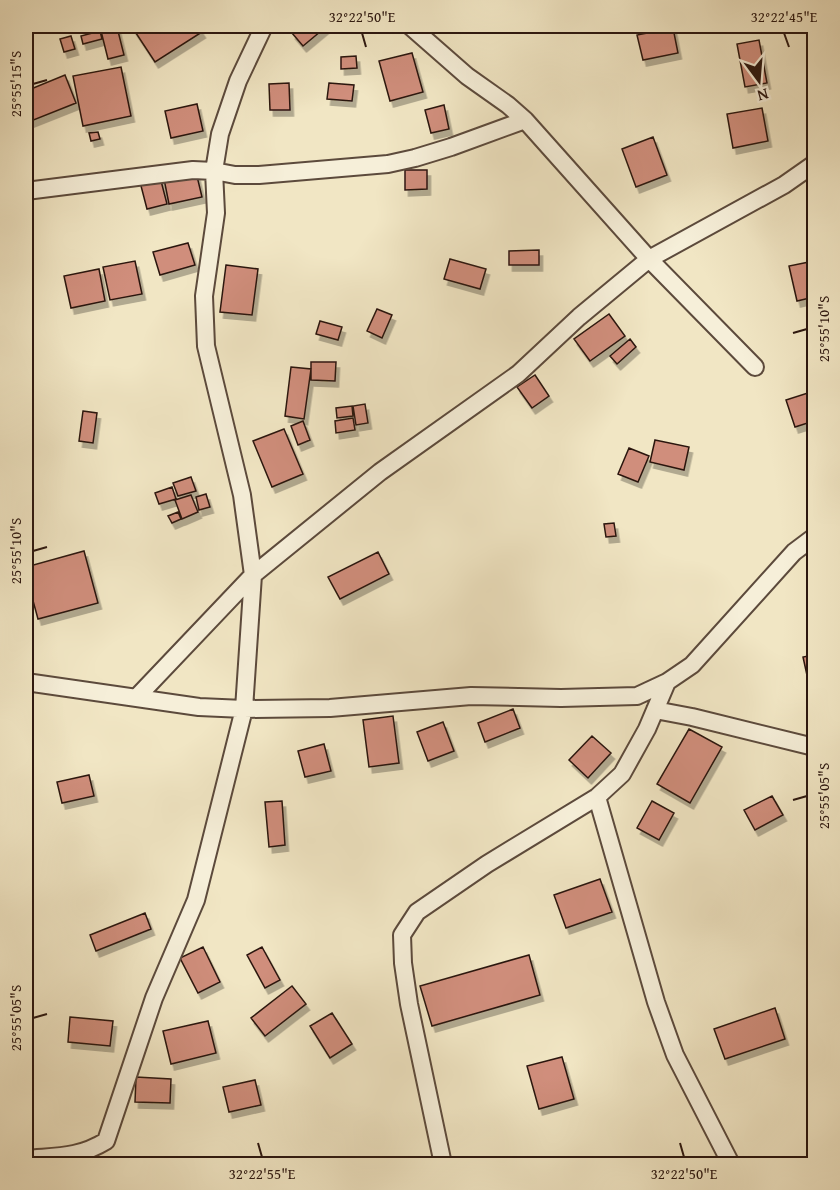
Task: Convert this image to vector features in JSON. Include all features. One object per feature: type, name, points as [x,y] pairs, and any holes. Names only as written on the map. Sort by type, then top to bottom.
[{"type":"street","points":[[26,1159],[77,1155],[106,1141],[154,998],[196,900],[244,709],[253,575],[242,495],[206,346],[204,296],[216,213],[214,171],[220,134],[234,92],[264,26]]},
{"type":"street","points":[[410,26],[467,76],[525,120],[650,259],[755,366]]},
{"type":"street","points":[[26,191],[193,170],[235,175],[259,175],[388,164],[462,143],[525,120]]},
{"type":"street","points":[[136,697],[253,575],[380,472],[518,374],[579,317],[650,259],[784,185],[814,164]]},
{"type":"street","points":[[26,682],[200,707],[244,709],[330,708],[471,696],[561,698],[637,696],[667,682],[692,665],[794,552],[814,537]]},
{"type":"street","points":[[443,1164],[409,1004],[403,963],[402,935],[417,912],[487,864],[597,797],[622,774],[647,729],[667,682]]},
{"type":"street","points":[[655,710],[814,747]]},
{"type":"street","points":[[597,797],[656,1002],[675,1054],[731,1164]]},
{"type":"building","points":[[198,26],[202,32],[155,62],[132,27]]},
{"type":"building","points":[[301,26],[327,26],[303,46],[292,33]]},
{"type":"building","points":[[117,27],[124,55],[108,59],[101,31]]},
{"type":"building","points":[[673,28],[678,53],[643,60],[637,35]]},
{"type":"building","points":[[100,31],[102,39],[83,44],[81,36]]},
{"type":"building","points":[[71,36],[75,49],[64,52],[60,39]]},
{"type":"building","points":[[759,40],[767,83],[745,87],[737,44]]},
{"type":"building","points":[[412,53],[423,92],[390,101],[379,61]]},
{"type":"building","points":[[356,56],[357,68],[341,69],[341,57]]},
{"type":"building","points":[[121,67],[131,116],[83,126],[73,76]]},
{"type":"building","points":[[65,75],[76,103],[26,123],[26,91]]},
{"type":"building","points":[[289,83],[290,110],[270,110],[269,84]]},
{"type":"building","points":[[329,83],[354,85],[352,101],[327,99]]},
{"type":"building","points":[[197,104],[203,131],[171,138],[165,111]]},
{"type":"building","points":[[444,105],[449,129],[431,133],[425,110]]},
{"type":"building","points":[[762,108],[768,141],[733,148],[727,114]]},
{"type":"building","points":[[98,132],[100,139],[91,141],[89,133]]},
{"type":"building","points":[[653,137],[667,175],[636,187],[622,149]]},
{"type":"building","points":[[405,170],[427,170],[427,189],[405,190]]},
{"type":"building","points":[[196,172],[202,197],[169,204],[164,179]]},
{"type":"building","points":[[160,177],[167,204],[147,209],[140,182]]},
{"type":"building","points":[[188,243],[195,265],[160,275],[153,252]]},
{"type":"building","points":[[539,250],[539,265],[509,265],[509,251]]},
{"type":"building","points":[[450,259],[486,269],[480,289],[444,279]]},
{"type":"building","points":[[135,261],[142,294],[110,300],[103,267]]},
{"type":"building","points":[[814,261],[814,297],[797,301],[789,266]]},
{"type":"building","points":[[226,265],[258,269],[252,315],[220,312]]},
{"type":"building","points":[[99,269],[105,301],[71,308],[64,276]]},
{"type":"building","points":[[377,309],[392,315],[382,338],[367,331]]},
{"type":"building","points":[[609,314],[625,336],[590,361],[574,339]]},
{"type":"building","points":[[320,321],[342,327],[338,340],[316,334]]},
{"type":"building","points":[[630,339],[636,347],[617,364],[610,356]]},
{"type":"building","points":[[311,362],[336,362],[335,381],[311,380]]},
{"type":"building","points":[[291,367],[311,369],[304,419],[285,416]]},
{"type":"building","points":[[535,375],[549,396],[532,408],[517,387]]},
{"type":"building","points":[[814,391],[814,421],[795,427],[786,400]]},
{"type":"building","points":[[365,404],[368,423],[356,425],[353,406]]},
{"type":"building","points":[[352,406],[353,416],[337,418],[336,408]]},
{"type":"building","points":[[83,411],[97,413],[93,443],[79,441]]},
{"type":"building","points":[[353,418],[355,430],[336,433],[335,421]]},
{"type":"building","points":[[303,421],[310,440],[298,445],[291,426]]},
{"type":"building","points":[[284,429],[303,474],[272,487],[253,441]]},
{"type":"building","points":[[655,440],[689,447],[684,470],[650,462]]},
{"type":"building","points":[[629,448],[649,456],[638,482],[618,474]]},
{"type":"building","points":[[191,477],[196,491],[178,496],[173,483]]},
{"type":"building","points":[[172,487],[176,499],[159,504],[155,493]]},
{"type":"building","points":[[206,494],[210,507],[199,510],[196,497]]},
{"type":"building","points":[[191,495],[198,512],[182,519],[175,500]]},
{"type":"building","points":[[178,512],[181,519],[172,523],[168,516]]},
{"type":"building","points":[[614,523],[616,536],[606,537],[604,524]]},
{"type":"building","points":[[84,551],[98,603],[38,619],[26,567]]},
{"type":"building","points":[[378,552],[389,574],[340,599],[328,577]]},
{"type":"building","points":[[814,655],[814,707],[803,657]]},
{"type":"building","points":[[513,709],[520,728],[485,742],[478,723]]},
{"type":"building","points":[[393,716],[399,763],[369,767],[363,720]]},
{"type":"building","points":[[443,722],[454,751],[428,761],[417,732]]},
{"type":"building","points":[[689,729],[722,747],[690,803],[657,784]]},
{"type":"building","points":[[592,736],[611,753],[588,778],[569,760]]},
{"type":"building","points":[[324,744],[331,771],[305,777],[298,751]]},
{"type":"building","points":[[89,775],[94,796],[62,803],[57,782]]},
{"type":"building","points":[[772,796],[783,815],[755,830],[744,810]]},
{"type":"building","points":[[282,801],[285,845],[269,847],[265,802]]},
{"type":"building","points":[[652,801],[674,813],[659,840],[637,828]]},
{"type":"building","points":[[600,879],[612,912],[566,928],[554,895]]},
{"type":"building","points":[[145,913],[151,929],[96,951],[90,935]]},
{"type":"building","points":[[203,947],[220,982],[198,993],[180,958]]},
{"type":"building","points":[[262,947],[280,980],[265,988],[247,955]]},
{"type":"building","points":[[529,955],[540,995],[432,1026],[420,986]]},
{"type":"building","points":[[292,986],[306,1004],[265,1036],[251,1018]]},
{"type":"building","points":[[775,1008],[785,1039],[725,1059],[714,1029]]},
{"type":"building","points":[[332,1013],[352,1044],[330,1058],[310,1026]]},
{"type":"building","points":[[70,1017],[113,1021],[110,1046],[68,1042]]},
{"type":"building","points":[[208,1021],[216,1053],[171,1064],[163,1031]]},
{"type":"building","points":[[562,1057],[574,1099],[539,1109],[527,1066]]},
{"type":"building","points":[[136,1077],[171,1079],[170,1103],[135,1102]]},
{"type":"building","points":[[255,1080],[261,1105],[229,1112],[223,1087]]}]
